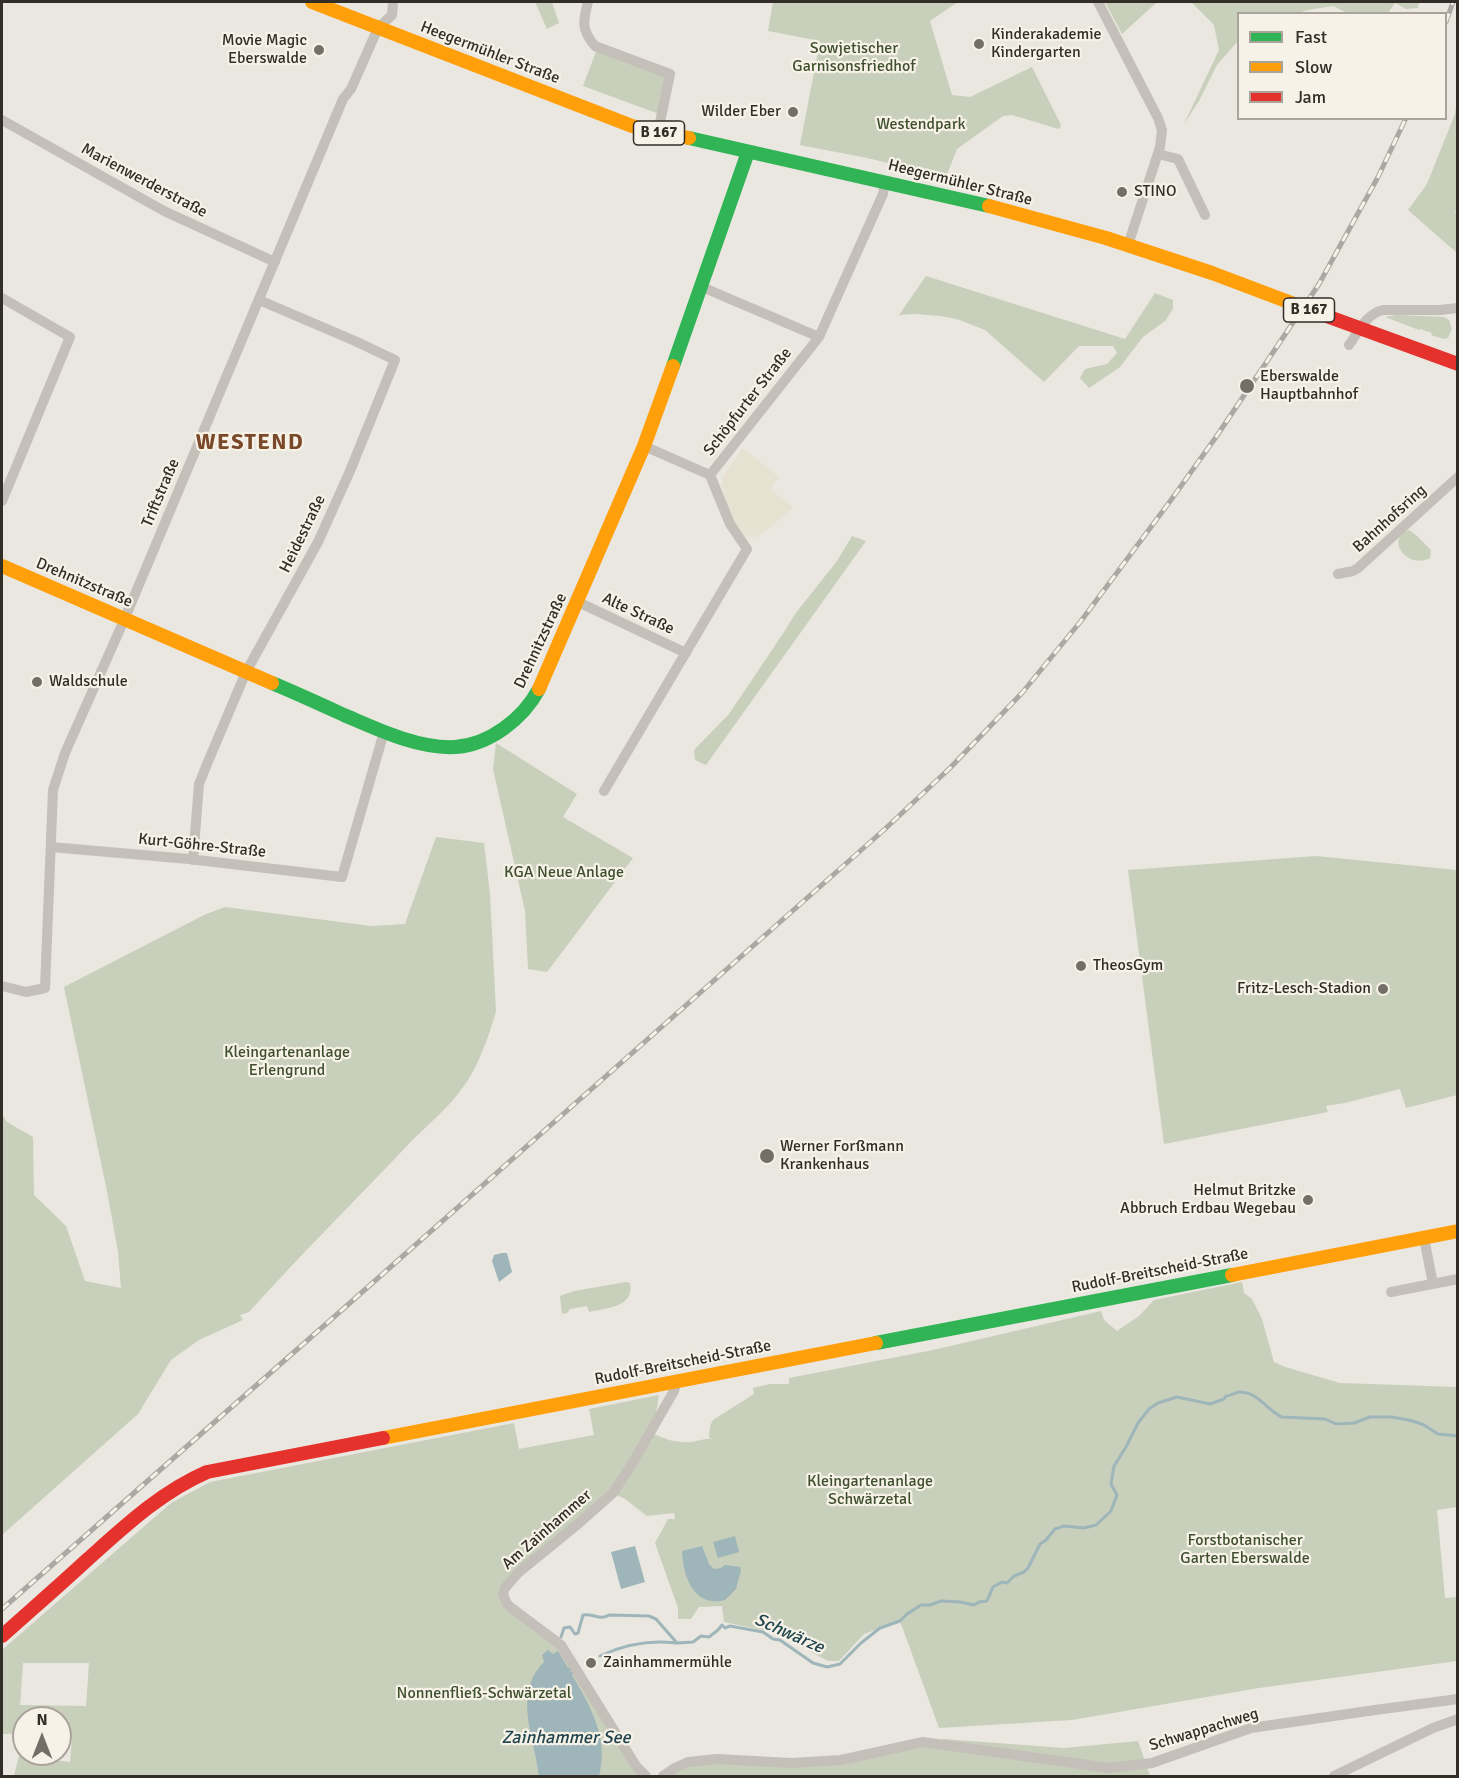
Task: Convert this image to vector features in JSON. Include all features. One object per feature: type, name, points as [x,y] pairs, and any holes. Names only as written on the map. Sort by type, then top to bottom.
[{"type":"street","name":"Heegermühler Straße","points":[[312,2],[632,126],[885,181],[1011,211],[1128,244],[1458,364]]},
{"type":"street","name":"Triftstraße","points":[[2,986],[26,992],[45,988],[53,790],[65,753],[125,618],[344,98],[351,89],[378,28],[392,15],[393,2]]},
{"type":"street","points":[[588,2],[583,21],[586,36],[596,46],[670,74],[658,132]]},
{"type":"street","points":[[1098,2],[1162,130],[1158,154],[1128,244]]},
{"type":"street","name":"Marienwerderstraße","points":[[2,120],[164,211],[275,262]]},
{"type":"street","name":"Drehnitzstraße","points":[[2,566],[384,732],[445,748],[466,746],[484,740],[519,717],[530,704],[545,677],[644,446],[748,152]]},
{"type":"street","points":[[1158,154],[1178,159],[1205,215]]},
{"type":"street","name":"Schöpfurter Straße","points":[[604,792],[747,549],[730,524],[710,475],[819,337],[883,194],[885,181]]},
{"type":"street","points":[[702,287],[819,337]]},
{"type":"street","points":[[2,298],[70,337],[2,501]]},
{"type":"street","name":"Heidestraße","points":[[193,860],[199,784],[246,672],[318,542],[350,471],[395,360],[259,300]]},
{"type":"street","points":[[1349,345],[1375,312],[1458,308]]},
{"type":"street","points":[[644,446],[710,475]]},
{"type":"street","name":"Bahnhofsring","points":[[1338,574],[1353,571],[1358,567],[1458,477]]},
{"type":"street","name":"Alte Straße","points":[[578,602],[686,653]]},
{"type":"street","name":"Kurt-Göhre-Straße","points":[[51,847],[342,877],[384,732]]},
{"type":"street","name":"Rudolf-Breitscheid-Straße","points":[[2,1636],[145,1510],[172,1489],[207,1472],[1458,1231]]},
{"type":"street","points":[[1425,1238],[1433,1284]]},
{"type":"street","points":[[1391,1292],[1458,1279]]},
{"type":"street","name":"Am Zainhammer","points":[[646,1776],[636,1766],[561,1645],[506,1602],[503,1594],[505,1588],[519,1572],[613,1493],[674,1391],[677,1381]]},
{"type":"street","name":"Schwappachweg","points":[[663,1776],[688,1762],[717,1759],[791,1763],[841,1760],[923,1742],[1109,1768],[1152,1763],[1251,1728],[1458,1700]]},
{"type":"street","points":[[1334,1776],[1433,1728],[1458,1719]]},
{"type":"green space","points":[[535,2],[552,2],[559,23],[547,29]]},
{"type":"green space","points":[[773,2],[958,2],[930,21],[952,95],[970,97],[1032,67],[1061,125],[1059,129],[1012,115],[1003,116],[957,149],[946,177],[800,145],[820,41],[768,31]]},
{"type":"green space","points":[[1105,2],[1157,2],[1122,34]]},
{"type":"green space","points":[[1191,2],[1419,2],[1418,8],[1406,9],[1395,3],[1389,12],[1345,12],[1333,6],[1301,12],[1237,12],[1237,42],[1217,65],[1199,101],[1184,124],[1219,50],[1214,25]]},
{"type":"green space","points":[[597,49],[668,78],[659,114],[583,86]]},
{"type":"green space","points":[[1457,101],[1458,208],[1455,212],[1457,215],[1457,253],[1408,210],[1427,184],[1455,114]]},
{"type":"green space","points":[[926,276],[1125,339],[1155,293],[1173,300],[1173,309],[1165,321],[1143,337],[1120,367],[1089,388],[1080,378],[1085,369],[1107,364],[1117,353],[1113,346],[1079,346],[1044,382],[985,330],[957,319],[940,316],[899,315]]},
{"type":"green space","points":[[1397,315],[1444,317],[1449,320],[1452,329],[1448,338],[1444,339],[1385,317]]},
{"type":"green space","points":[[1409,530],[1431,550],[1430,558],[1422,561],[1414,560],[1402,552],[1399,540],[1402,534]]},
{"type":"green space","points":[[852,536],[866,541],[706,765],[695,760],[694,750],[729,714],[795,614],[837,561]]},
{"type":"green space","name":"KGA Neue Anlage","points":[[496,743],[577,794],[563,817],[633,858],[547,972],[528,969],[525,911],[493,769]]},
{"type":"green space","name":"Kleingartenanlage Erlengrund","points":[[436,837],[484,843],[490,894],[496,1011],[484,1048],[471,1075],[445,1109],[306,1250],[249,1312],[240,1315],[243,1320],[199,1340],[171,1360],[138,1414],[2,1535],[2,1114],[7,1122],[33,1137],[34,1195],[66,1226],[85,1281],[121,1288],[118,1252],[107,1191],[64,987],[204,915],[225,907],[371,926],[405,924]]},
{"type":"green space","points":[[1316,856],[1457,870],[1457,1095],[1406,1108],[1400,1089],[1326,1106],[1328,1112],[1164,1144],[1128,870]]},
{"type":"green space","points":[[1242,1282],[1244,1293],[1252,1299],[1262,1319],[1274,1362],[1340,1383],[1457,1387],[1457,1507],[1437,1510],[1445,1598],[1457,1597],[1457,1661],[1259,1688],[1072,1720],[939,1728],[900,1621],[864,1634],[839,1661],[829,1661],[777,1633],[724,1622],[722,1606],[699,1607],[691,1619],[678,1619],[678,1608],[655,1543],[668,1519],[675,1519],[674,1513],[647,1516],[615,1494],[652,1433],[681,1442],[712,1439],[709,1437],[713,1420],[754,1394],[753,1388],[770,1384],[789,1384],[789,1378],[933,1350],[1101,1311],[1104,1320],[1117,1331],[1139,1316],[1154,1300]]},
{"type":"green space","points":[[630,1283],[628,1297],[618,1305],[589,1312],[587,1306],[570,1309],[567,1313],[562,1314],[560,1296],[574,1291]]},
{"type":"green space","name":"Nonnenfließ-Schwärzetal","points":[[659,1395],[656,1414],[612,1492],[500,1595],[561,1649],[644,1776],[14,1776],[16,1766],[72,1766],[72,1706],[12,1706],[12,1734],[2,1734],[2,1650],[171,1503],[210,1482],[514,1423],[519,1449],[594,1435],[589,1409]],"holes":[[[23,1663],[89,1663],[86,1706],[20,1705]]]},
{"type":"green space","points":[[943,1739],[1064,1748],[1138,1741],[1150,1776],[667,1776],[690,1764],[726,1762],[790,1766],[926,1746]]},
{"type":"shaded area","points":[[743,448],[779,477],[770,489],[793,507],[770,528],[756,537],[749,537],[735,524],[722,486],[723,476]]},
{"type":"water","points":[[507,1253],[512,1272],[499,1282],[492,1261],[494,1255]]},
{"type":"water","points":[[735,1536],[739,1552],[718,1558],[713,1542]]},
{"type":"water","points":[[635,1546],[645,1582],[621,1589],[611,1552]]},
{"type":"water","points":[[702,1546],[709,1564],[714,1569],[725,1565],[740,1567],[736,1589],[725,1600],[705,1599],[698,1595],[688,1580],[682,1551]]},
{"type":"water","name":"Zainhammer See","points":[[548,1650],[553,1654],[558,1651],[568,1668],[571,1667],[570,1670],[574,1674],[572,1675],[592,1711],[602,1749],[599,1776],[539,1776],[527,1702],[534,1675],[544,1662],[542,1655]]},
{"type":"waterway","name":"Schwärze","points":[[561,1637],[564,1628],[570,1627],[575,1634],[578,1633],[583,1615],[649,1616],[656,1619],[677,1643],[693,1642],[701,1636],[709,1637],[722,1625],[725,1628],[730,1626],[763,1632],[773,1639],[780,1640],[813,1663],[827,1667],[840,1664],[880,1628],[900,1621],[921,1605],[941,1601],[974,1605],[987,1601],[993,1587],[1002,1582],[1007,1583],[1028,1568],[1040,1544],[1055,1529],[1064,1526],[1084,1528],[1096,1525],[1111,1511],[1117,1495],[1111,1484],[1114,1466],[1138,1423],[1149,1409],[1158,1403],[1177,1397],[1210,1404],[1240,1392],[1258,1398],[1282,1417],[1325,1419],[1336,1424],[1354,1423],[1370,1417],[1392,1417],[1424,1425],[1438,1434],[1458,1436]]},
{"type":"waterway","name":"Schwärze","points":[[600,1656],[637,1644],[676,1643]]},
{"type":"railway","points":[[1447,19],[1453,2]]},
{"type":"railway","points":[[2,1609],[885,829],[950,768],[1022,693],[1081,621],[1171,500],[1319,284],[1378,177],[1405,120]]},
{"type":"traffic: fast","points":[[689,138],[989,206]]},
{"type":"traffic: fast","points":[[673,366],[748,152]]},
{"type":"traffic: fast","points":[[272,683],[384,732],[441,747],[468,745],[492,736],[514,720],[539,689]]},
{"type":"traffic: fast","points":[[876,1343],[1232,1275]]},
{"type":"traffic: slow","points":[[312,2],[632,126],[689,138]]},
{"type":"traffic: slow","points":[[989,206],[1106,238],[1212,273],[1310,310]]},
{"type":"traffic: slow","points":[[539,689],[644,446],[673,366]]},
{"type":"traffic: slow","points":[[2,566],[272,683]]},
{"type":"traffic: slow","points":[[1232,1275],[1458,1231]]},
{"type":"traffic: slow","points":[[383,1438],[876,1343]]},
{"type":"traffic: jam","points":[[1310,310],[1458,364]]},
{"type":"traffic: jam","points":[[2,1636],[130,1522],[174,1489],[190,1480],[207,1472],[383,1438]]},
{"type":"place","name":"Kinderakademie Kindergarten","points":[[979,44]]},
{"type":"place","name":"Movie Magic Eberswalde","points":[[319,50]]},
{"type":"place","name":"Wilder Eber","points":[[793,112]]},
{"type":"place","name":"STINO","points":[[1122,192]]},
{"type":"place","name":"Eberswalde Hauptbahnhof","points":[[1247,386]]},
{"type":"place","name":"Waldschule","points":[[37,682]]},
{"type":"place","name":"TheosGym","points":[[1081,966]]},
{"type":"place","name":"Fritz-Lesch-Stadion","points":[[1383,989]]},
{"type":"place","name":"Werner Forßmann Krankenhaus","points":[[767,1156]]},
{"type":"place","name":"Helmut Britzke Abbruch Erdbau Wegebau","points":[[1308,1200]]},
{"type":"place","name":"Zainhammermühle","points":[[591,1663]]},
{"type":"district","name":"WESTEND","points":[[250,443]]},
{"type":"park label","name":"Sowjetischer Garnisonsfriedhof","points":[[854,58]]},
{"type":"park label","name":"Westendpark","points":[[921,125]]},
{"type":"park label","name":"Kleingartenanlage Schwärzetal","points":[[870,1491]]},
{"type":"park label","name":"Forstbotanischer Garten Eberswalde","points":[[1245,1550]]}]
